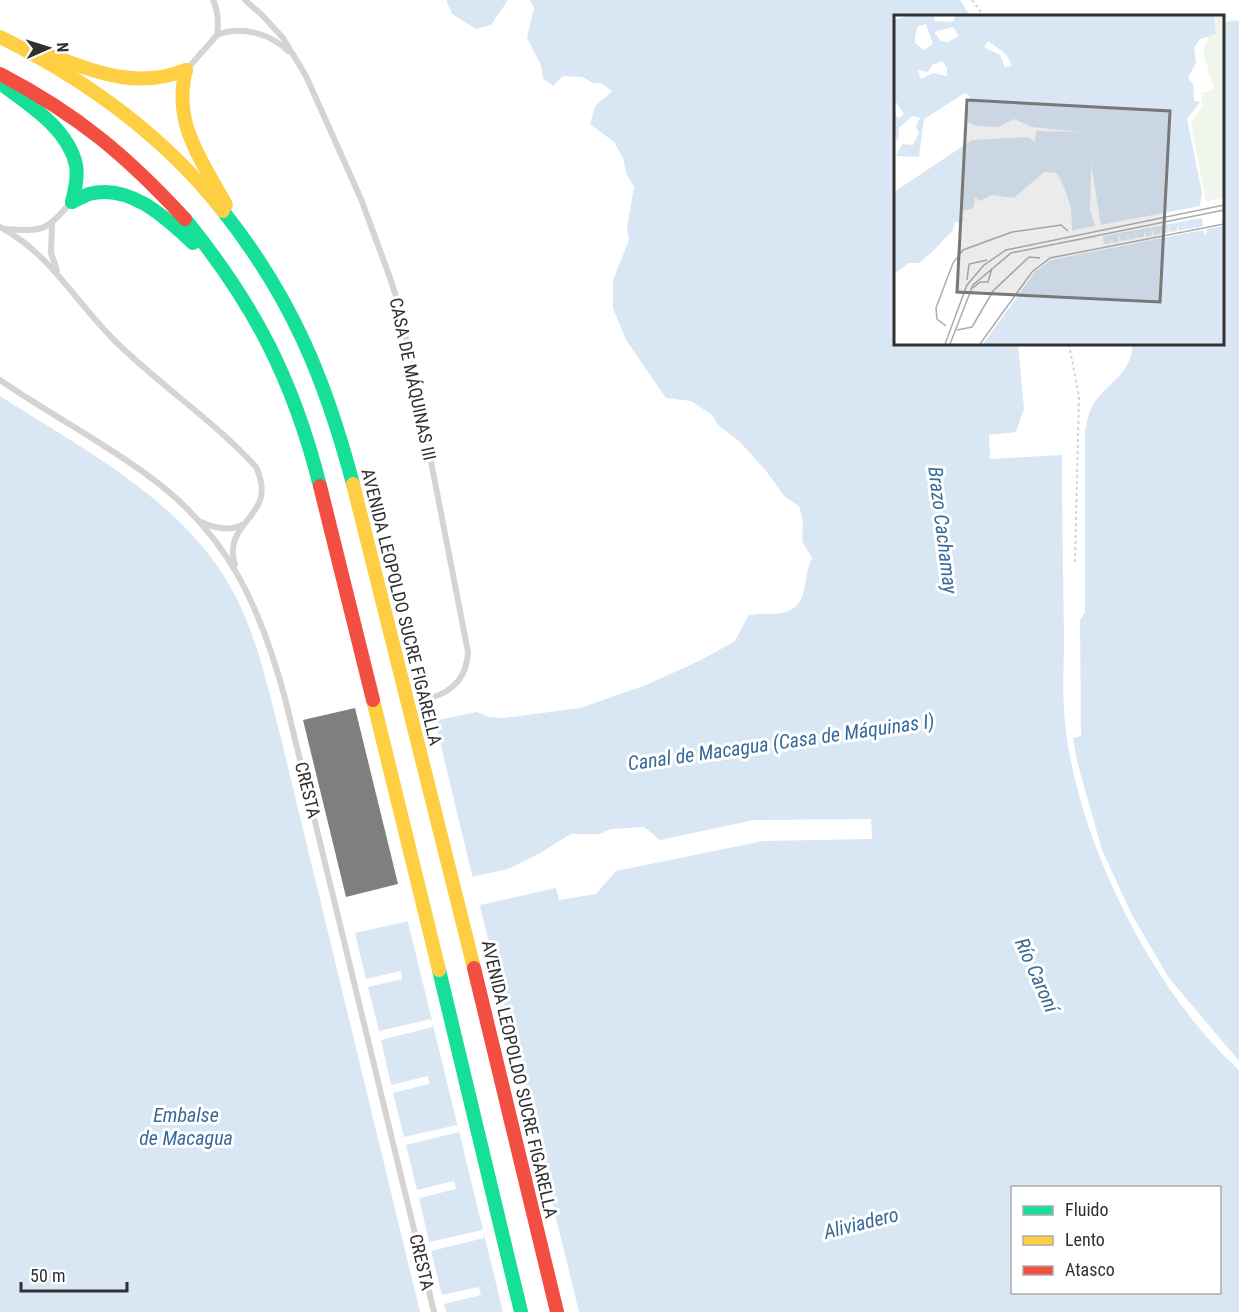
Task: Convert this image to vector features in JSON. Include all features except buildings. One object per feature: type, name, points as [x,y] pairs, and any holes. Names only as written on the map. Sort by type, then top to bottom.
[{"type":"main road","points":[[6,40],[95,70],[134,80],[162,78],[186,70]]},
{"type":"main road","name":"AVENIDA LEOPOLDO SUCRE FIGARELLA","points":[[6,40],[84,85],[146,133],[201,186],[242,235],[266,271],[305,343],[323,385],[342,444],[459,902],[557,1312]]},
{"type":"main road","points":[[186,70],[182,84],[181,103],[185,120],[192,139],[242,235]]},
{"type":"main road","points":[[0,74],[53,102],[114,148],[172,205],[198,235],[266,336],[298,411],[315,467],[425,911],[521,1312]]},
{"type":"main road","points":[[0,83],[44,118],[71,149],[77,163],[78,176],[77,189],[72,202]]},
{"type":"main road","points":[[72,202],[80,196],[110,192],[141,200],[178,229],[223,270]]},
{"type":"lane","points":[[186,70],[217,35],[219,24],[213,0]]},
{"type":"lane","name":"CASA DE MÁQUINAS III","points":[[245,0],[274,26],[295,58],[320,104],[361,199],[389,275],[407,337],[468,652],[468,664],[457,684],[448,692],[431,698]]},
{"type":"lane","name":"CASA DE MÁQUINAS III","points":[[217,35],[224,32],[236,32],[267,36],[279,42],[295,58]]},
{"type":"lane","points":[[3,228],[39,229],[52,223],[72,202]]},
{"type":"lane","points":[[52,223],[51,253],[59,276]]},
{"type":"lane","points":[[3,228],[45,261],[116,341],[256,468],[262,486],[260,503],[234,538],[233,560],[238,574]]},
{"type":"lane","name":"CRESTA","points":[[0,381],[151,477],[199,521],[212,537],[238,574],[260,618],[272,649],[285,698],[434,1312]]},
{"type":"lane","points":[[199,521],[218,528],[232,528],[243,524]]},
{"type":"path","points":[[972,0],[983,15]]},
{"type":"path","points":[[1069,345],[1079,397],[1076,562]]},
{"type":"water","points":[[446,0],[508,0],[491,25],[476,29],[452,14]]},
{"type":"water","points":[[530,0],[960,0],[969,15],[894,15],[894,345],[1018,345],[1024,409],[1016,432],[989,435],[990,459],[1062,455],[1064,702],[1072,768],[1102,863],[1124,911],[1149,956],[1177,999],[1207,1037],[1239,1070],[1239,1312],[446,1312],[444,1304],[481,1295],[479,1287],[442,1295],[431,1251],[484,1238],[483,1230],[429,1242],[419,1198],[456,1189],[454,1181],[417,1190],[406,1145],[459,1132],[457,1125],[404,1137],[393,1093],[429,1084],[428,1076],[391,1085],[381,1040],[433,1027],[431,1019],[379,1031],[368,987],[402,979],[401,971],[366,979],[355,933],[556,888],[559,900],[596,894],[616,871],[763,841],[872,839],[871,819],[754,820],[660,840],[644,827],[611,829],[599,834],[571,834],[508,869],[401,892],[363,735],[477,712],[489,717],[504,718],[580,708],[646,685],[699,661],[735,641],[748,616],[791,610],[797,605],[804,591],[812,558],[802,541],[803,522],[799,506],[785,497],[766,471],[740,442],[718,425],[712,415],[691,401],[666,398],[626,340],[613,308],[613,280],[629,240],[627,227],[634,187],[614,142],[590,124],[595,106],[612,91],[601,83],[593,83],[582,77],[563,76],[553,86],[543,78],[541,65],[527,38],[534,8]]},
{"type":"water","points":[[1239,21],[1239,1061],[1169,978],[1132,915],[1102,850],[1077,761],[1073,738],[1081,736],[1080,620],[1085,612],[1085,431],[1090,413],[1096,400],[1128,364],[1132,345],[1224,345],[1224,23]]},
{"type":"water","name":"Embalse de Macagua","points":[[0,396],[101,460],[164,507],[217,565],[237,599],[262,665],[280,734],[420,1312],[0,1312]]},
{"type":"pier","points":[[434,717],[473,879],[402,895],[362,732]]},
{"type":"pier","points":[[479,902],[579,1312],[503,1312],[407,918]]},
{"type":"traffic: fast","points":[[0,83],[46,118],[65,140],[76,165],[72,202]]},
{"type":"traffic: fast","points":[[72,202],[89,194],[104,192],[133,198],[159,214],[193,243]]},
{"type":"traffic: fast","points":[[223,211],[268,275],[303,340],[330,409],[353,484]]},
{"type":"traffic: fast","points":[[185,219],[210,250],[251,313],[268,344],[297,411],[320,486]]},
{"type":"traffic: fast","points":[[439,970],[521,1312]]},
{"type":"traffic: slow","points":[[0,37],[62,71],[121,112],[175,158],[223,211]]},
{"type":"traffic: slow","points":[[46,54],[98,72],[132,78],[167,76],[186,70]]},
{"type":"traffic: slow","points":[[186,70],[183,89],[186,125],[199,157],[226,205]]},
{"type":"traffic: slow","points":[[353,484],[474,968]]},
{"type":"traffic: slow","points":[[373,700],[439,970]]},
{"type":"traffic: jam","points":[[0,74],[28,89],[100,138],[142,175],[185,219]]},
{"type":"traffic: jam","points":[[320,486],[373,700]]},
{"type":"traffic: jam","points":[[474,968],[557,1312]]},
{"type":"water label","name":"Brazo Cachamay","points":[[943,530]]},
{"type":"water label","name":"Canal de Macagua (Casa de Máquinas I)","points":[[781,742]]},
{"type":"water label","name":"Río Caroní","points":[[1037,975]]},
{"type":"water label","name":"Aliviadero","points":[[861,1223]]}]
